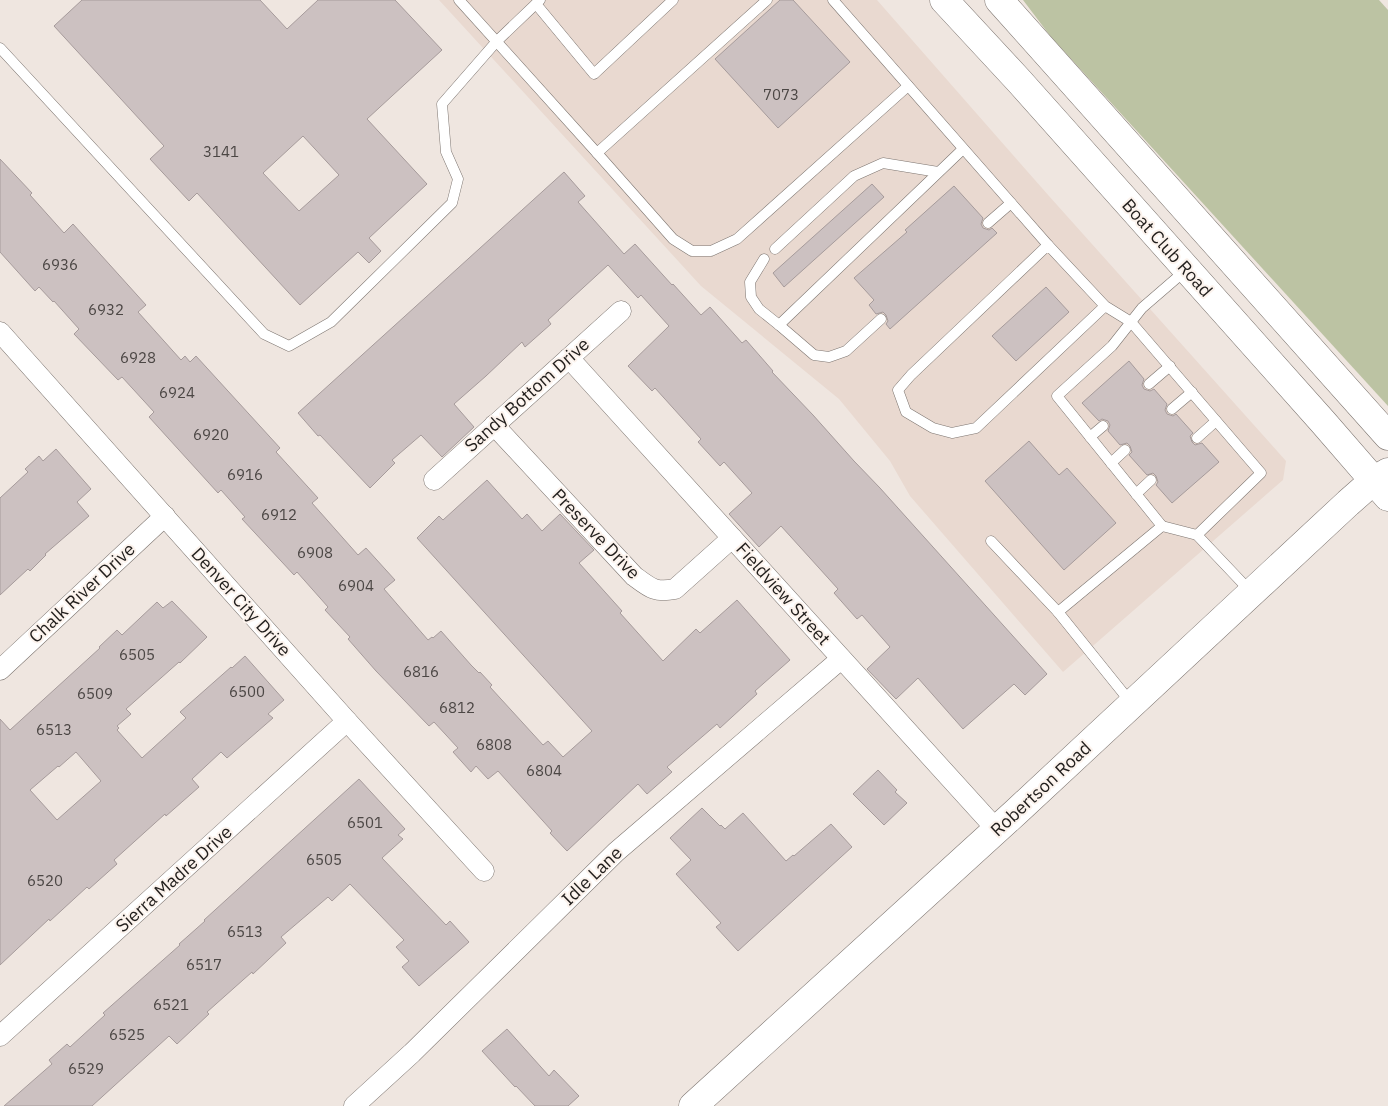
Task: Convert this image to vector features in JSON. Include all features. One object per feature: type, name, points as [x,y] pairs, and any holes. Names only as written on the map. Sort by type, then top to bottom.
[{"type":"main road","name":"Boat Club Road","points":[[944,0],[1020,82],[1323,422],[1383,483]]},
{"type":"main road","points":[[999,0],[1388,436]]},
{"type":"main road","name":"Robertson Road","points":[[693,1106],[997,830],[1252,593],[1383,483]]},
{"type":"street","name":"Sandy Bottom Drive","points":[[434,480],[620,311]]},
{"type":"street","name":"Denver City Drive","points":[[0,332],[347,721],[484,871]]},
{"type":"street","name":"Fieldview Street","points":[[569,358],[997,830]]},
{"type":"street","name":"Preserve Drive","points":[[494,425],[634,576],[648,587],[663,591],[676,589],[732,538]]},
{"type":"street","name":"Chalk River Drive","points":[[0,670],[165,516]]},
{"type":"street","name":"Idle Lane","points":[[354,1106],[412,1053],[616,852],[841,659]]},
{"type":"street","name":"Sierra Madre Drive","points":[[0,1036],[347,721]]},
{"type":"lane","points":[[459,0],[673,239],[692,251],[712,251],[737,240],[908,86]]},
{"type":"lane","points":[[0,48],[264,334],[289,346],[331,322],[452,203],[458,179],[446,152],[442,104],[496,41],[538,2],[594,74],[674,0]]},
{"type":"lane","points":[[598,153],[766,0]]},
{"type":"lane","points":[[833,0],[1048,245],[1105,306],[1132,322],[1262,474],[1197,535]]},
{"type":"lane","points":[[779,325],[963,149]]},
{"type":"lane","points":[[776,249],[854,176],[883,162],[938,172]]},
{"type":"lane","points":[[988,224],[1011,203]]},
{"type":"lane","points":[[1048,245],[911,375],[898,390],[906,412],[933,428],[952,433],[976,428],[1105,306]]},
{"type":"lane","points":[[764,259],[750,282],[751,297],[759,309],[814,355],[829,357],[846,351],[881,319]]},
{"type":"lane","points":[[1186,270],[1142,308],[1112,346],[1056,396],[1162,526],[1197,535],[1252,593]]},
{"type":"lane","points":[[1149,384],[1170,366]]},
{"type":"lane","points":[[1172,409],[1192,392]]},
{"type":"lane","points":[[1197,438],[1216,421]]},
{"type":"lane","points":[[1090,437],[1103,426]]},
{"type":"lane","points":[[1111,463],[1125,450]]},
{"type":"lane","points":[[1136,494],[1151,480]]},
{"type":"lane","points":[[1058,612],[1162,526]]},
{"type":"lane","points":[[991,541],[1058,612],[1132,704]]},
{"type":"shaded area","points":[[439,0],[877,0],[1286,461],[1283,480],[1063,672],[910,496],[890,461],[839,399],[701,286]]},
{"type":"green space","points":[[1023,0],[1379,0],[1388,10],[1388,406],[1051,37]]},
{"type":"building","points":[[82,0],[260,0],[287,29],[318,0],[395,0],[442,50],[367,119],[427,184],[369,238],[381,251],[369,263],[358,252],[300,305],[197,193],[189,201],[150,159],[164,146],[54,26]],"holes":[[[303,136],[339,175],[299,211],[263,173]]]},
{"type":"building","points":[[780,0],[793,0],[850,62],[778,128],[715,59]]},
{"type":"building","points":[[0,159],[32,193],[30,195],[64,233],[73,224],[146,305],[138,312],[181,360],[185,356],[190,362],[196,356],[280,448],[276,452],[318,498],[312,503],[358,555],[366,548],[395,580],[384,589],[428,640],[441,631],[471,665],[492,685],[490,687],[543,745],[548,741],[563,757],[592,731],[417,538],[439,516],[443,520],[487,480],[522,519],[527,514],[542,531],[560,514],[594,550],[579,563],[663,661],[696,629],[700,633],[737,600],[790,660],[755,691],[757,694],[720,728],[717,724],[667,767],[672,772],[647,794],[638,784],[567,851],[550,833],[552,831],[498,771],[488,779],[476,766],[471,772],[453,752],[458,748],[434,722],[429,726],[376,671],[348,639],[350,637],[325,610],[328,607],[297,572],[294,575],[242,519],[245,517],[221,490],[218,493],[149,417],[154,412],[122,377],[118,380],[74,334],[79,329],[54,301],[39,287],[35,291],[0,252]]},
{"type":"building","points":[[564,172],[585,196],[578,202],[624,254],[635,244],[701,315],[710,307],[742,343],[746,340],[772,372],[880,488],[1047,674],[1025,695],[1014,684],[963,729],[918,678],[896,699],[867,669],[890,647],[862,615],[857,619],[834,593],[838,589],[781,526],[759,547],[729,514],[752,493],[724,462],[720,466],[698,442],[701,439],[655,388],[652,391],[628,366],[669,326],[641,295],[638,298],[608,265],[548,320],[551,324],[525,347],[522,342],[454,404],[474,427],[442,457],[421,435],[392,460],[395,463],[370,488],[320,435],[318,436],[298,413]]},
{"type":"building","points":[[872,184],[884,197],[784,287],[773,273]]},
{"type":"building","points":[[954,186],[983,218],[981,224],[983,228],[989,230],[992,228],[997,233],[890,329],[886,324],[888,321],[886,315],[883,312],[876,314],[869,305],[874,300],[854,278],[907,232],[905,230]]},
{"type":"building","points":[[1046,287],[1069,312],[1016,361],[992,336]]},
{"type":"building","points":[[1129,361],[1144,379],[1142,385],[1144,389],[1150,391],[1154,389],[1167,404],[1165,410],[1167,414],[1173,416],[1176,414],[1193,433],[1190,436],[1192,442],[1195,445],[1202,443],[1219,462],[1172,503],[1156,485],[1158,482],[1156,476],[1153,473],[1147,475],[1129,455],[1132,452],[1130,446],[1127,443],[1120,445],[1108,431],[1110,425],[1108,421],[1102,419],[1099,421],[1082,403]]},
{"type":"building","points":[[1029,441],[1059,475],[1067,468],[1116,523],[1064,570],[985,481]]},
{"type":"building","points":[[56,449],[91,489],[77,502],[89,516],[45,554],[30,571],[28,569],[0,595],[0,498],[28,472],[25,469],[39,456],[43,461]]},
{"type":"building","points":[[172,601],[207,637],[126,709],[131,714],[117,726],[119,728],[117,730],[142,758],[186,718],[180,712],[245,656],[284,700],[268,714],[273,718],[227,758],[221,752],[192,779],[199,787],[166,816],[165,814],[114,860],[117,864],[89,889],[87,887],[50,921],[49,919],[0,965],[0,719],[10,730],[100,648],[117,630],[122,635],[157,602],[163,608]],"holes":[[[76,752],[101,781],[57,820],[30,790]]]},
{"type":"building","points":[[878,770],[897,790],[895,792],[907,803],[884,825],[853,794]]},
{"type":"building","points":[[359,779],[405,829],[398,835],[403,839],[382,858],[446,925],[450,921],[469,942],[419,986],[402,967],[409,961],[396,947],[404,940],[350,884],[332,901],[328,897],[281,937],[286,943],[253,974],[252,972],[207,1012],[209,1014],[177,1044],[169,1036],[92,1106],[4,1106],[52,1064],[49,1060],[67,1044],[70,1047],[105,1015],[103,1013],[180,945],[204,920]]},
{"type":"building","points":[[702,808],[725,829],[743,813],[786,861],[831,824],[852,847],[738,951],[716,927],[721,923],[676,874],[691,860],[670,838]]},
{"type":"building","points":[[507,1029],[549,1076],[554,1070],[579,1096],[568,1106],[535,1106],[482,1051]]}]
